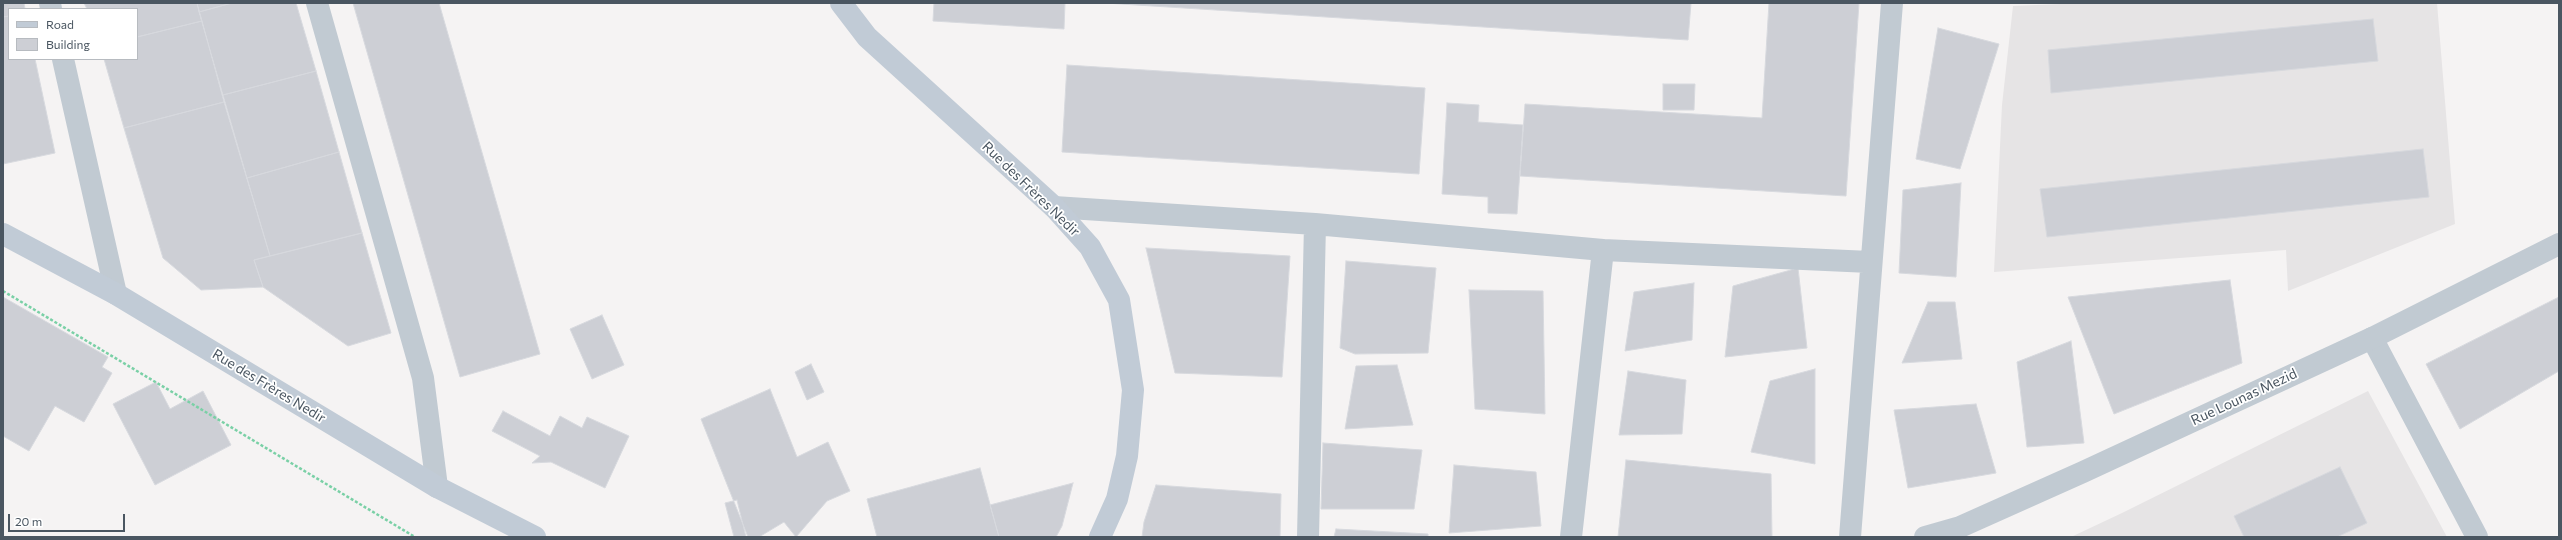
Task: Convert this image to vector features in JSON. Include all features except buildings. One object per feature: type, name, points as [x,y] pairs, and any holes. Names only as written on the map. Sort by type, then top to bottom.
[{"type":"main road","name":"Rue des Frères Nedir","points":[[841,3],[867,37],[1054,207],[1090,247],[1119,300],[1133,390],[1127,456],[1117,498],[1100,537]]},
{"type":"main road","name":"Rue des Frères Nedir","points":[[3,234],[116,294],[437,486],[535,537]]},
{"type":"street","points":[[317,3],[424,378],[437,486]]},
{"type":"street","points":[[1850,537],[1870,262],[1892,3]]},
{"type":"street","points":[[63,60],[116,294]]},
{"type":"street","points":[[1054,207],[1315,224],[1603,250],[1870,262]]},
{"type":"street","points":[[1308,537],[1315,224]]},
{"type":"street","name":"Rue Lounas Mezid","points":[[1924,537],[1960,528],[2372,338],[2559,244]]},
{"type":"street","points":[[1571,537],[1603,250]]},
{"type":"street","points":[[2372,338],[2477,537]]},
{"type":"path","points":[[3,291],[415,537]]},
{"type":"shaded area","points":[[2084,3],[2437,3],[2455,224],[2288,291],[2286,250],[1994,272],[2002,105],[2013,6]]},
{"type":"shaded area","points":[[2368,391],[2447,537],[2071,537],[2122,513]]}]
